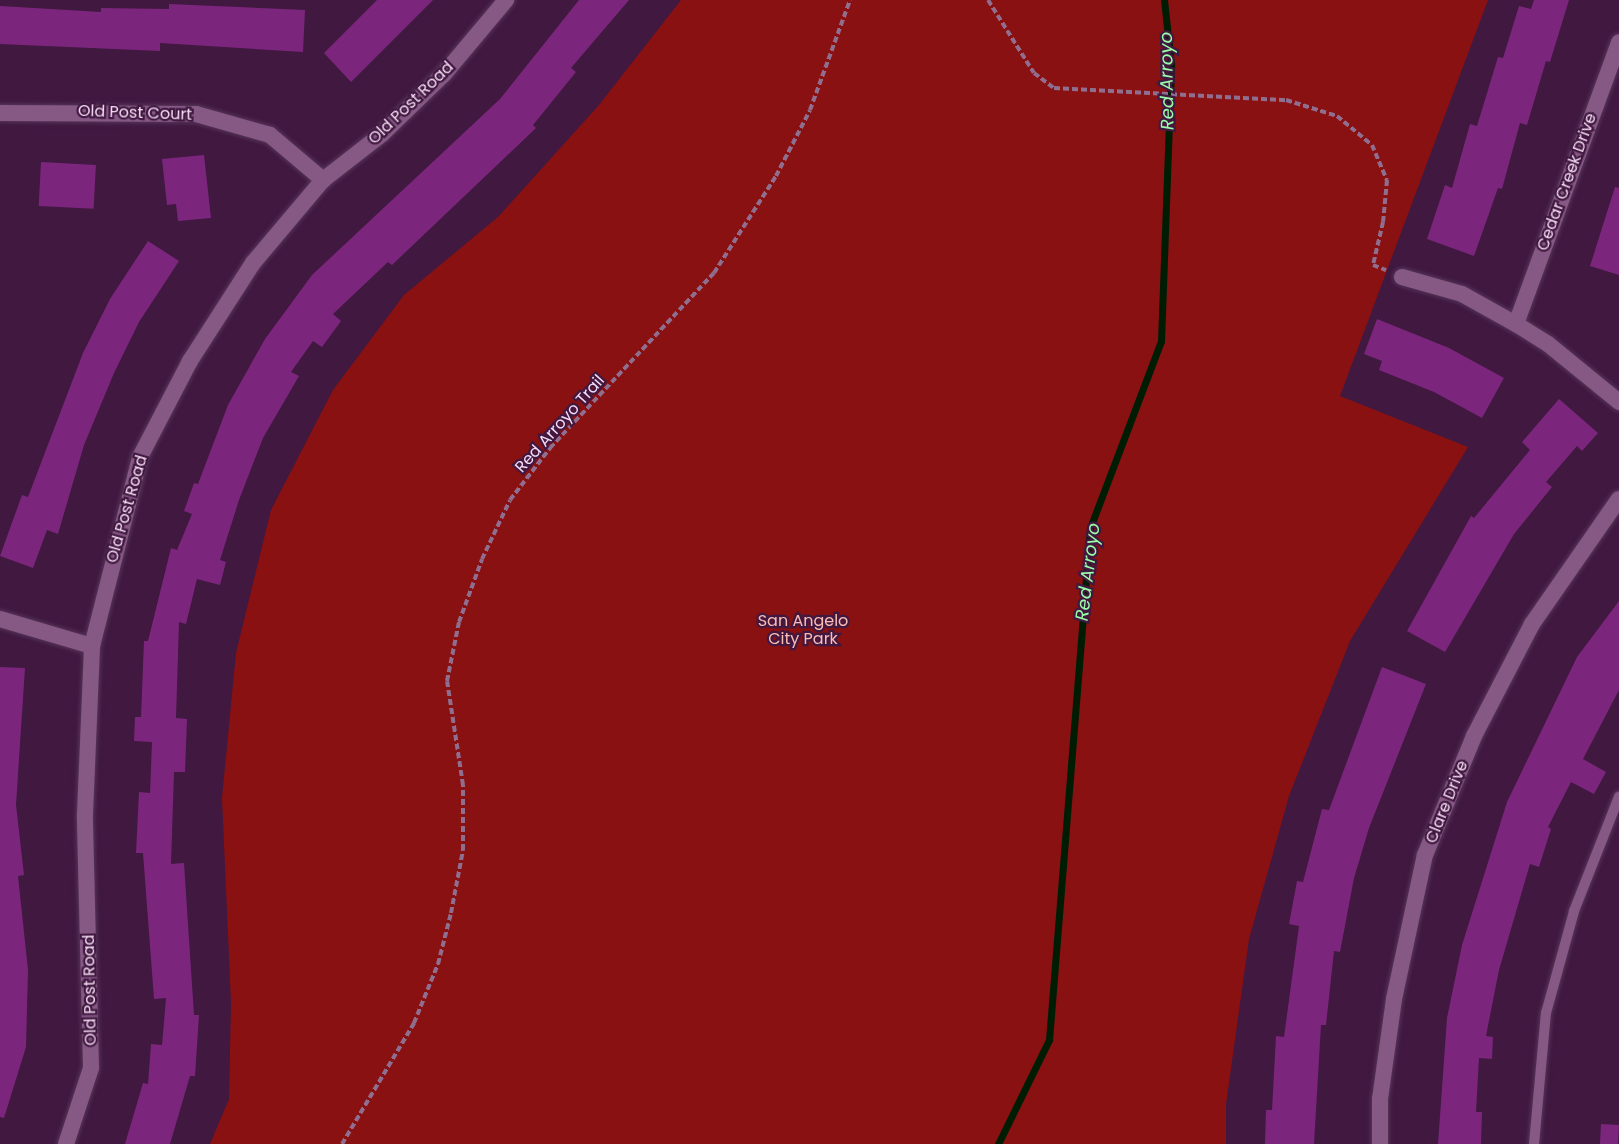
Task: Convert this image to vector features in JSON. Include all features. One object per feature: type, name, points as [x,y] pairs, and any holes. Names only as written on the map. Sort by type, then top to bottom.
[{"type":"street","name":"Old Post Road","points":[[66,1144],[91,1068],[85,814],[92,646],[140,457],[190,361],[253,263],[323,180],[382,134],[444,74],[506,0]]},
{"type":"street","name":"Cedar Creek Drive","points":[[1516,324],[1619,42]]},
{"type":"street","name":"Old Post Court","points":[[0,113],[196,114],[270,135],[323,180]]},
{"type":"street","points":[[1402,277],[1462,294],[1516,324],[1548,344],[1619,402]]},
{"type":"street","name":"Clare Drive","points":[[1380,1144],[1380,1099],[1394,999],[1425,855],[1474,736],[1532,624],[1619,499]]},
{"type":"street","points":[[0,619],[92,646]]},
{"type":"lane","points":[[1534,1144],[1546,1013],[1574,911],[1619,797]]},
{"type":"path","name":"Red Arroyo Trail","points":[[342,1144],[414,1023],[438,964],[451,913],[464,850],[463,785],[447,681],[459,622],[482,559],[510,500],[550,448],[698,291],[731,248],[776,176],[810,110],[850,0]]},
{"type":"path","points":[[988,0],[1034,73],[1054,88],[1146,95],[1286,100],[1337,116],[1372,145],[1387,180],[1383,222],[1373,265],[1402,277]]},
{"type":"green space","name":"San Angelo City Park","points":[[681,0],[1488,0],[1340,396],[1468,447],[1350,641],[1289,796],[1249,939],[1226,1104],[1226,1144],[210,1144],[229,1099],[231,1003],[222,798],[236,653],[271,510],[333,390],[404,295],[498,217],[599,105]]},
{"type":"building","points":[[377,0],[433,0],[351,82],[324,53]]},
{"type":"building","points":[[579,0],[629,0],[571,68],[576,72],[533,125],[536,128],[392,265],[388,262],[333,314],[341,321],[322,347],[313,341],[291,372],[299,376],[263,438],[239,500],[220,560],[226,562],[220,585],[197,579],[186,624],[179,622],[176,718],[187,719],[185,772],[174,772],[171,864],[184,863],[194,1015],[199,1015],[195,1076],[190,1076],[170,1144],[125,1144],[143,1083],[148,1084],[151,1044],[162,1045],[166,998],[154,999],[143,853],[136,853],[139,792],[150,793],[152,742],[134,741],[135,717],[141,717],[144,641],[148,641],[171,548],[177,550],[192,514],[184,511],[194,483],[198,484],[228,405],[265,339],[312,275],[500,99]]},
{"type":"building","points":[[1534,0],[1569,0],[1550,62],[1546,61],[1527,125],[1520,123],[1502,189],[1498,188],[1474,256],[1427,239],[1445,185],[1452,188],[1470,124],[1477,126],[1498,57],[1503,58],[1519,6],[1531,9]]},
{"type":"building","points":[[169,4],[305,10],[303,52],[160,43],[160,51],[0,44],[0,6],[101,12],[101,8],[169,9]]},
{"type":"building","points":[[204,155],[211,218],[178,221],[176,204],[167,205],[162,159]]},
{"type":"building","points":[[41,162],[96,165],[94,209],[39,206]]},
{"type":"building","points":[[1615,187],[1619,188],[1619,275],[1590,266]]},
{"type":"building","points":[[148,241],[179,261],[139,322],[114,373],[84,445],[58,534],[47,530],[33,568],[0,556],[22,495],[28,497],[83,353],[110,299]]},
{"type":"building","points":[[1377,319],[1449,348],[1504,378],[1482,418],[1434,392],[1379,370],[1382,361],[1364,354]]},
{"type":"building","points":[[1559,399],[1598,433],[1582,451],[1577,446],[1546,482],[1552,487],[1514,534],[1445,652],[1407,631],[1471,516],[1474,518],[1530,450],[1522,442]]},
{"type":"building","points":[[1619,601],[1619,690],[1583,759],[1606,772],[1594,794],[1571,782],[1548,827],[1551,829],[1539,867],[1530,864],[1499,970],[1486,1036],[1493,1037],[1492,1059],[1479,1058],[1476,1112],[1482,1112],[1481,1144],[1438,1144],[1447,1018],[1462,945],[1507,802],[1577,657]]},
{"type":"building","points":[[0,667],[25,668],[16,805],[24,875],[18,876],[28,970],[26,1047],[4,1118],[0,1117]]},
{"type":"building","points":[[1382,667],[1426,684],[1369,828],[1354,878],[1340,952],[1334,951],[1326,1025],[1321,1025],[1314,1144],[1265,1144],[1266,1110],[1272,1110],[1276,1036],[1284,1037],[1299,926],[1289,924],[1297,881],[1303,882],[1322,809],[1329,810]]},
{"type":"building","points":[[1601,1124],[1619,1125],[1618,1144],[1600,1144]]},
{"type":"waterway","name":"Red Arroyo","points":[[998,1144],[1049,1040],[1090,528],[1161,341],[1171,64],[1164,0]]}]
